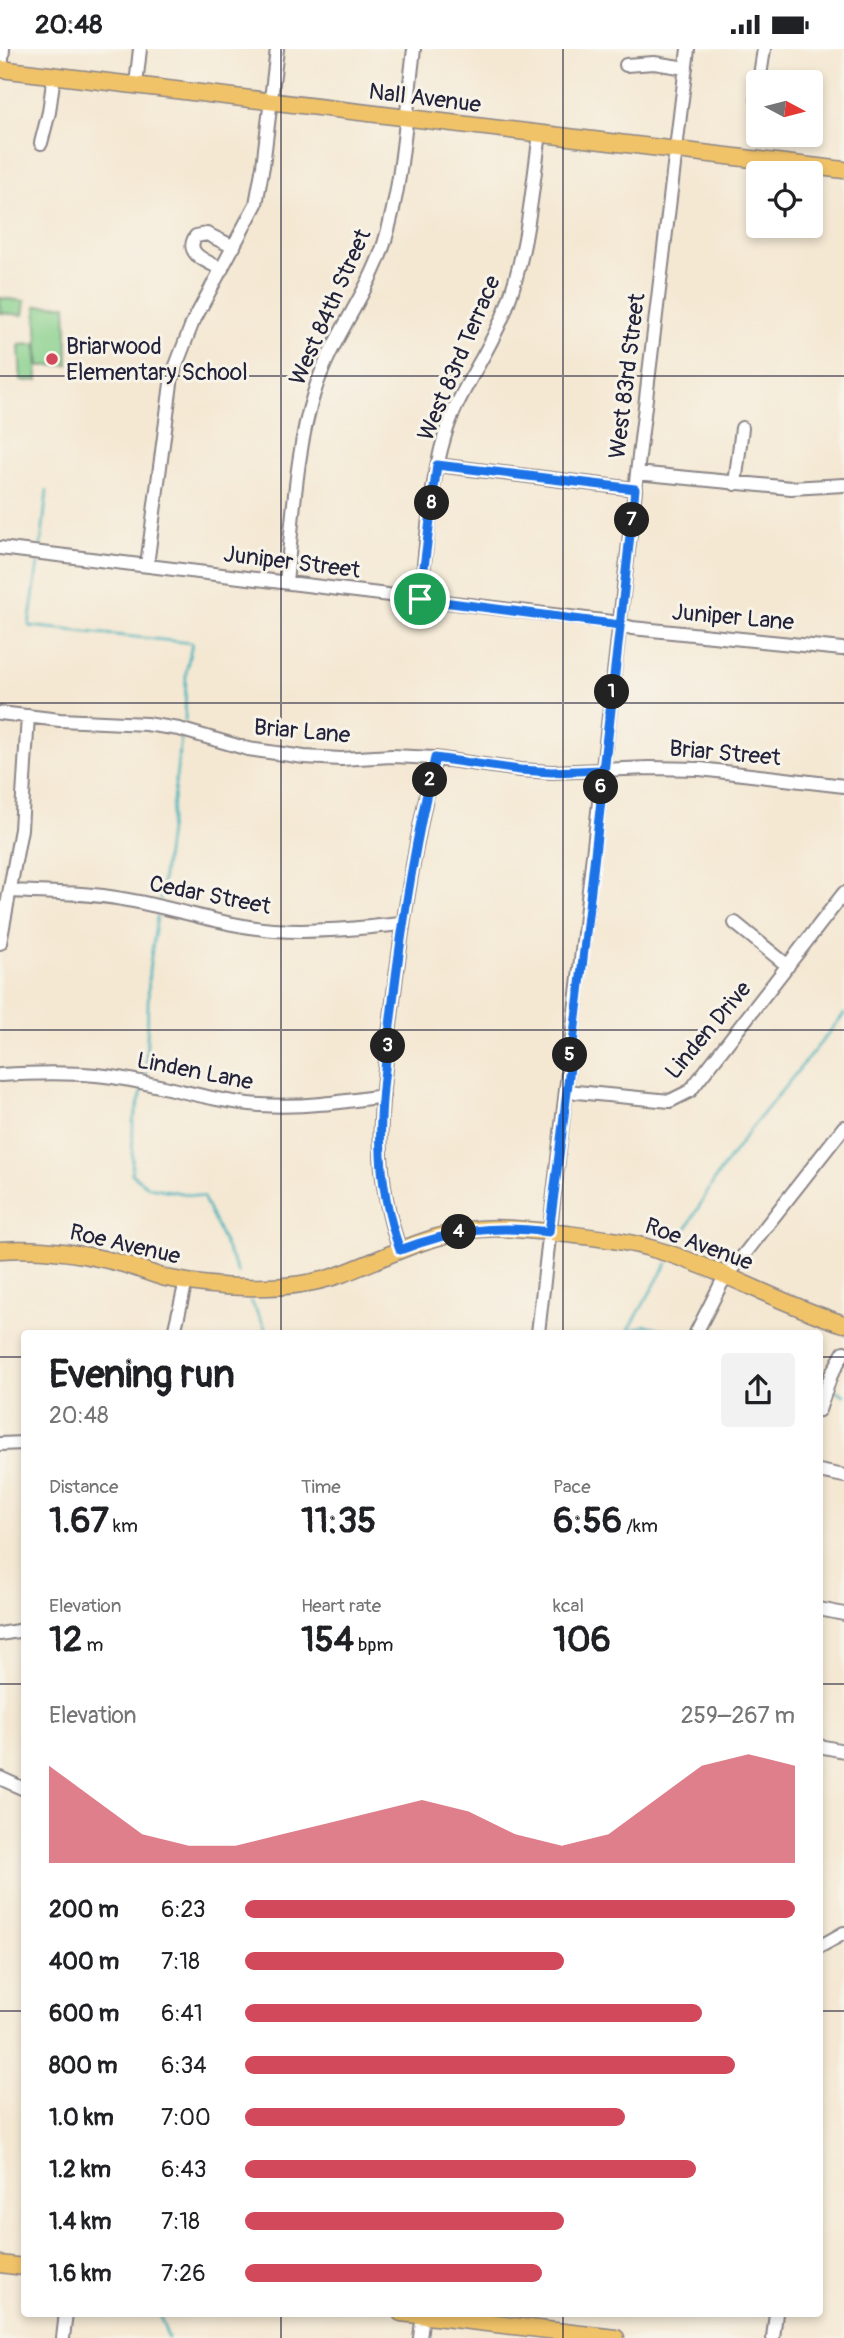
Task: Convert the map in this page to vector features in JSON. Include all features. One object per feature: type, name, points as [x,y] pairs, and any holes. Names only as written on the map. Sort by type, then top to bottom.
[{"type":"main road","name":"Nall Avenue","points":[[0,69],[844,170]]},
{"type":"main road","name":"Roe Avenue","points":[[0,1250],[52,1251],[82,1255],[186,1281],[246,1287],[307,1282],[336,1276],[426,1240],[468,1230],[549,1232],[656,1249],[844,1324]]},
{"type":"main road","points":[[0,2264],[21,2267]]},
{"type":"main road","points":[[440,2317],[616,2338]]},
{"type":"street","points":[[0,69],[3,49]]},
{"type":"street","points":[[136,85],[140,49]]},
{"type":"street","points":[[147,565],[172,376],[192,324],[251,215],[260,190],[277,49]]},
{"type":"street","name":"West 84th Street","points":[[286,582],[306,423],[314,391],[324,367],[368,283],[384,245],[392,215],[414,49]]},
{"type":"street","name":"West 83rd Street","points":[[538,1330],[688,49]]},
{"type":"street","points":[[761,70],[764,49]]},
{"type":"street","points":[[626,65],[654,63],[686,68]]},
{"type":"street","points":[[41,143],[54,75]]},
{"type":"street","name":"West 83rd Terrace","points":[[420,599],[437,465],[454,410],[492,339],[514,285],[528,230],[541,134]]},
{"type":"street","points":[[222,269],[197,256],[193,249],[193,240],[197,236],[207,234],[234,247]]},
{"type":"street","points":[[735,484],[742,428]]},
{"type":"street","points":[[437,465],[635,489]]},
{"type":"street","points":[[637,473],[791,488],[844,485]]},
{"type":"street","name":"Juniper Street","points":[[0,548],[620,625]]},
{"type":"street","name":"Juniper Lane","points":[[620,625],[728,639],[842,649]]},
{"type":"street","name":"Briar Lane","points":[[0,713],[146,724],[179,729],[248,748],[304,757],[341,759],[392,756],[435,758],[520,770],[603,770]]},
{"type":"street","points":[[0,943],[23,812],[28,716]]},
{"type":"street","points":[[400,1250],[390,1224],[381,1176],[379,1146],[402,924],[435,758]]},
{"type":"street","name":"Briar Street","points":[[603,770],[700,769],[844,786]]},
{"type":"street","name":"Cedar Street","points":[[10,891],[87,894],[122,899],[204,919],[273,930],[340,930],[402,924]]},
{"type":"street","name":"Linden Drive","points":[[566,1091],[650,1101],[670,1101],[690,1091],[844,893]]},
{"type":"street","points":[[736,923],[788,965]]},
{"type":"street","name":"Linden Lane","points":[[0,1075],[98,1075],[138,1081],[205,1098],[263,1105],[327,1104],[383,1095]]},
{"type":"street","points":[[697,1330],[728,1276],[844,1127]]},
{"type":"street","points":[[175,1330],[186,1281]]},
{"type":"street","points":[[823,1398],[831,1375],[844,1352]]},
{"type":"street","points":[[0,1444],[21,1443]]},
{"type":"street","points":[[823,1472],[844,1476]]},
{"type":"street","points":[[823,1610],[844,1614]]},
{"type":"street","points":[[0,1634],[21,1630]]},
{"type":"street","points":[[823,1748],[844,1751]]},
{"type":"street","points":[[0,1778],[21,1788]]},
{"type":"street","points":[[823,1945],[844,1933]]},
{"type":"street","points":[[63,2338],[66,2317]]},
{"type":"street","points":[[421,2338],[423,2317]]},
{"type":"street","points":[[773,2338],[776,2317]]},
{"type":"green space","points":[[0,298],[25,301],[23,315],[0,313]]},
{"type":"green space","points":[[66,305],[68,365],[39,366],[36,306]]},
{"type":"green space","points":[[36,344],[38,380],[21,381],[19,345]]},
{"type":"waterway","points":[[41,545],[47,491]]},
{"type":"waterway","points":[[38,563],[29,626],[192,643],[186,673],[185,721]]},
{"type":"waterway","points":[[160,899],[181,739]]},
{"type":"waterway","points":[[146,1074],[149,970],[157,917]]},
{"type":"waterway","points":[[677,1245],[715,1179],[749,1131],[844,1014]]},
{"type":"waterway","points":[[143,1089],[133,1121],[132,1174],[149,1187],[203,1197],[238,1273]]},
{"type":"waterway","points":[[629,1330],[667,1263]]},
{"type":"waterway","points":[[251,1301],[266,1330]]},
{"type":"waterway","points":[[633,1330],[646,1325],[666,1330]]},
{"type":"waterway","points":[[833,1389],[844,1395]]},
{"type":"waterway","points":[[160,2317],[168,2338]]},
{"type":"place","name":"Briarwood Elementary School","points":[[52,359]]},
{"type":"route","points":[[420,599],[437,465],[635,489],[620,625],[549,1232],[488,1228],[468,1230],[426,1240],[400,1250],[386,1208],[379,1146],[402,924],[435,758],[520,770],[603,770],[620,625],[420,599]]}]
